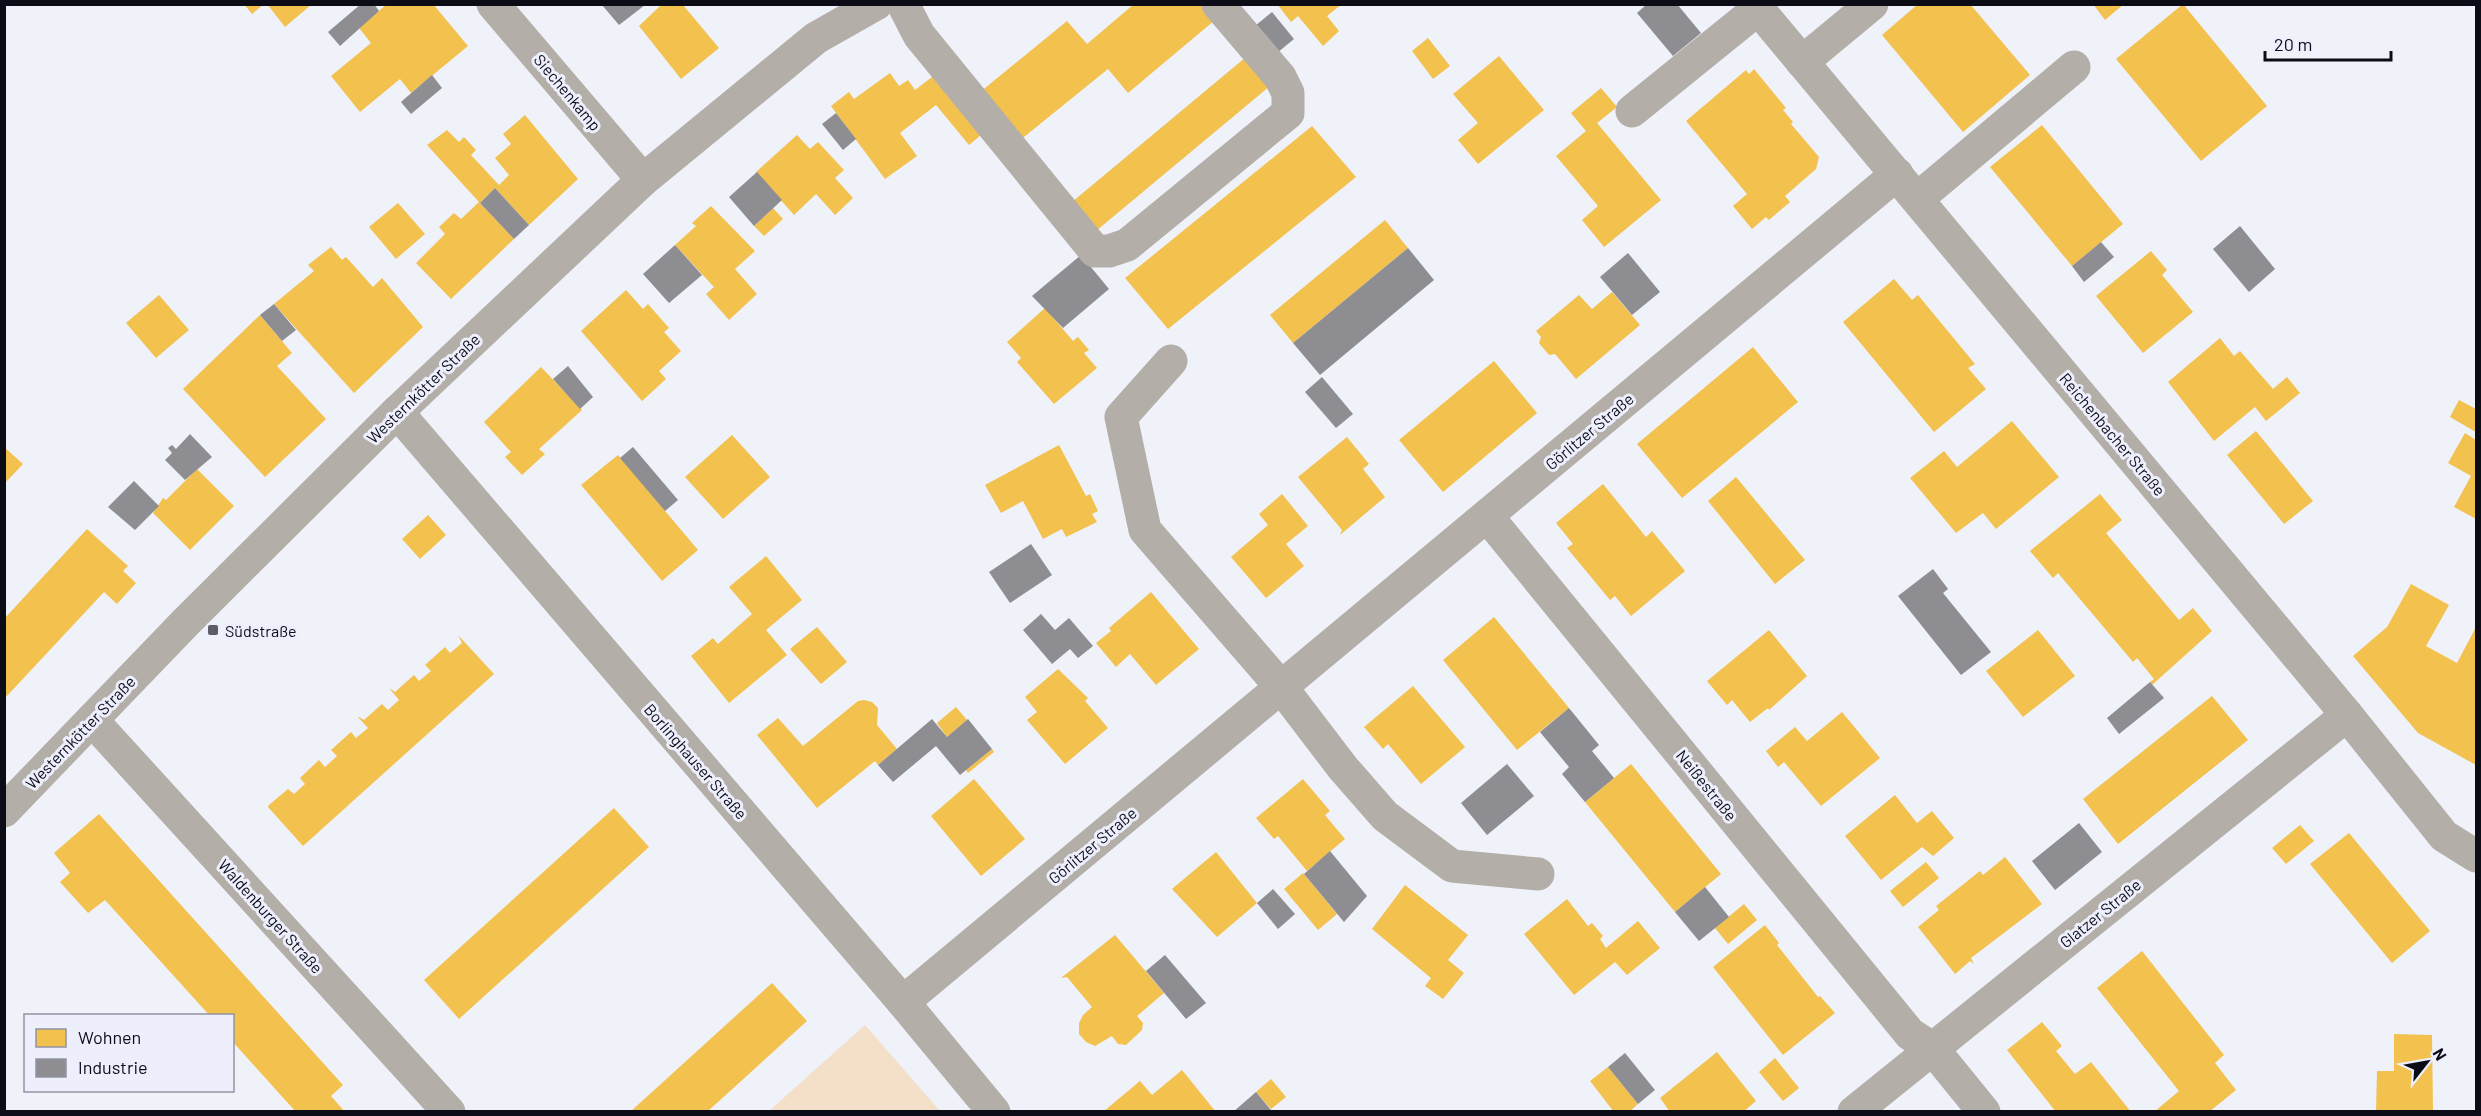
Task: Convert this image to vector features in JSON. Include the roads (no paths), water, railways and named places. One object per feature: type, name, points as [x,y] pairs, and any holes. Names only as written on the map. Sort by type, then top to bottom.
[{"type":"street","name":"Siechenkamp","points":[[493,4],[643,180]]},
{"type":"street","name":"Westernkötter Straße","points":[[4,811],[185,623],[397,412],[643,180],[816,38],[876,4]]},
{"type":"street","points":[[903,4],[919,34],[1095,251],[1109,251],[1127,245],[1288,113],[1288,93],[1280,77],[1218,4]]},
{"type":"street","points":[[1802,62],[1872,4]]},
{"type":"street","points":[[1632,111],[1756,7]]},
{"type":"street","name":"Reichenbacher Straße","points":[[1756,7],[2347,715],[2444,836],[2476,856]]},
{"type":"street","points":[[1917,199],[2074,67]]},
{"type":"street","name":"Görlitzer Straße","points":[[903,1002],[1897,174]]},
{"type":"street","points":[[1171,361],[1121,417],[1144,530],[1282,688],[1343,768],[1385,816],[1452,866],[1538,874]]},
{"type":"street","name":"Borlinghauser Straße","points":[[397,412],[903,1002],[994,1112]]},
{"type":"street","name":"Neißestraße","points":[[1487,516],[1910,1034],[1932,1048]]},
{"type":"street","name":"Glatzer Straße","points":[[1854,1112],[2347,715]]},
{"type":"street","name":"Waldenburger Straße","points":[[92,720],[449,1112]]},
{"type":"street","points":[[1932,1048],[1984,1112]]},
{"type":"place","name":"Südstraße","points":[[213,630]]}]
